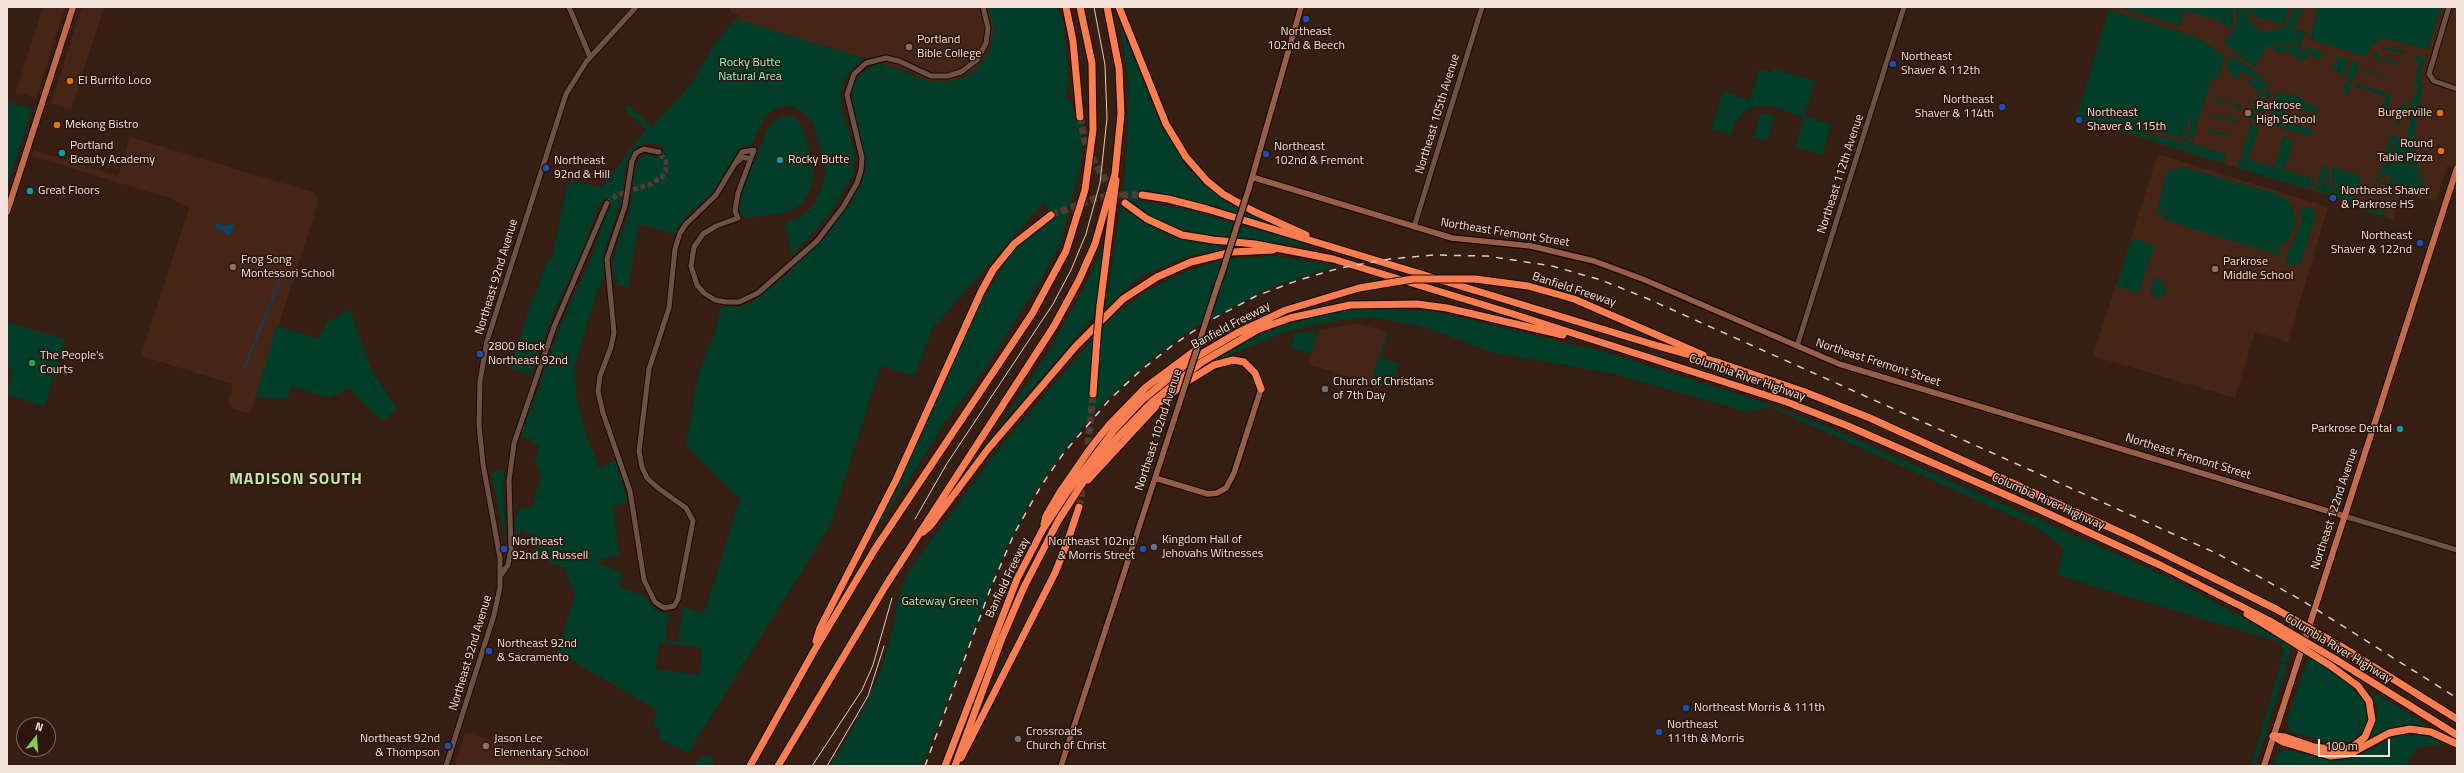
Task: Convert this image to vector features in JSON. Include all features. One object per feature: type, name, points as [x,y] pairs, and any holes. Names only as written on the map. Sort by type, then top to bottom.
[{"type":"highway","points":[[1066,7],[1073,41],[1080,117]]},
{"type":"highway","points":[[750,766],[814,650],[901,507],[1032,314],[1066,251],[1085,190],[1094,130],[1092,63],[1080,7]]},
{"type":"highway","points":[[778,766],[833,671],[1065,306],[1095,244],[1115,174],[1120,126],[1120,89],[1117,52],[1107,7]]},
{"type":"highway","points":[[1119,7],[1166,124],[1192,166],[1207,181],[1233,200],[1324,244]]},
{"type":"highway","points":[[1093,394],[1100,306],[1116,188],[1115,174]]},
{"type":"highway","points":[[1142,196],[1194,206],[1658,346],[1720,362]]},
{"type":"highway","points":[[1125,203],[1147,219],[1182,235],[1296,250],[1333,259],[1604,344]]},
{"type":"highway","points":[[814,650],[820,628],[896,480],[981,292],[997,265],[1014,244],[1051,215]]},
{"type":"highway","points":[[919,535],[931,525],[988,449],[1071,352],[1095,325],[1123,299],[1162,274],[1201,259],[1242,251],[1296,250]]},
{"type":"highway","name":"Banfield Freeway","points":[[945,766],[1017,580],[1043,529],[1081,472],[1114,430],[1141,402],[1191,360],[1237,332],[1310,301],[1360,288],[1413,279],[1475,279],[1528,286],[1574,299],[1662,335],[1720,362]]},
{"type":"highway","name":"Banfield Freeway","points":[[956,766],[981,691],[1024,587],[1046,540],[1078,490],[1117,438],[1178,379],[1228,345],[1259,329],[1290,318],[1350,305],[1417,304],[1447,308],[1604,344]]},
{"type":"highway","name":"Columbia River Highway","points":[[1604,344],[1751,390],[1848,426],[2178,574],[2335,659],[2457,735]]},
{"type":"highway","points":[[1043,529],[1046,516],[1084,457],[1128,404],[1166,371],[1197,349]]},
{"type":"highway","points":[[1078,490],[1100,469],[1159,403],[1208,368],[1227,360],[1244,362],[1255,373],[1261,389]]},
{"type":"highway","name":"Columbia River Highway","points":[[1720,362],[1805,392],[1870,418],[2168,554],[2276,609],[2342,647],[2457,719]]},
{"type":"highway","points":[[956,766],[1055,573],[1068,543],[1079,507]]},
{"type":"highway","points":[[2268,624],[2352,681],[2369,701],[2372,720],[2365,737],[2357,745],[2339,750],[2314,747],[2285,737],[2273,736]]},
{"type":"highway","points":[[2273,736],[2283,742],[2315,753],[2337,756],[2350,754],[2382,736],[2403,729],[2431,732],[2457,744]]},
{"type":"main road","points":[[7,212],[73,7]]},
{"type":"main road","name":"Northeast 102nd Avenue","points":[[1061,766],[1249,188],[1301,7]]},
{"type":"main road","name":"Northeast 122nd Avenue","points":[[2264,766],[2457,168]]},
{"type":"main road","name":"Northeast Fremont Street","points":[[1252,177],[1452,238],[1531,246],[1594,261],[1651,282],[1846,366],[2344,516]]},
{"type":"main road","points":[[1155,478],[1204,493],[1221,492],[1228,486],[1234,473],[1261,389]]},
{"type":"street","points":[[569,7],[590,57]]},
{"type":"street","name":"Northeast 92nd Avenue","points":[[446,766],[496,608],[501,575],[500,558],[479,433],[480,388],[485,352],[561,106],[575,78],[590,57],[636,7]]},
{"type":"street","points":[[659,152],[652,149],[644,149],[636,153],[632,161],[625,206],[607,259],[614,333],[611,347],[600,376],[598,391],[603,413],[631,495],[644,580],[655,602],[664,608],[674,606],[678,599],[693,521],[686,508],[653,484],[642,467],[639,446],[648,377],[653,354],[669,308],[674,256],[678,238],[686,224],[716,195],[742,152],[754,150],[740,184],[736,204],[738,218],[708,231],[698,240],[692,254],[691,269],[697,285],[708,296],[722,302],[735,302],[748,299],[789,268],[826,230],[859,179],[862,163],[847,95],[850,80],[857,71],[870,61],[886,58],[899,61],[932,76],[948,76],[961,72],[977,60],[986,43],[988,28],[983,7]]},
{"type":"street","name":"Northeast 105th Avenue","points":[[1414,227],[1482,7]]},
{"type":"street","name":"Northeast 112th Avenue","points":[[1797,346],[1904,7]]},
{"type":"street","points":[[2449,7],[2429,71],[2430,78],[2437,83],[2457,89]]},
{"type":"street","points":[[737,162],[743,157],[750,159]]},
{"type":"street","points":[[501,575],[508,566],[510,554],[509,481],[514,443],[554,328],[607,203]]},
{"type":"street","name":"Northeast Fremont Street","points":[[2344,516],[2457,550]]},
{"type":"shaded area","points":[[43,7],[65,7],[36,98],[16,92]]},
{"type":"shaded area","points":[[82,7],[104,7],[71,110],[51,103]]},
{"type":"shaded area","name":"Portland Bible College","points":[[730,7],[989,7],[994,20],[994,35],[986,57],[976,70],[955,80],[938,82],[922,79],[909,72],[736,19],[739,15],[729,11]]},
{"type":"shaded area","name":"Parkrose High School","points":[[2109,7],[2457,7],[2457,169],[2447,166],[2436,201],[2401,191],[2393,221],[2333,197],[2077,119]]},
{"type":"shaded area","name":"Frog Song Montessori School","points":[[130,137],[315,193],[318,203],[250,414],[233,409],[228,403],[233,384],[141,356],[189,208],[172,199],[32,156],[33,150],[118,176]]},
{"type":"shaded area","name":"Parkrose Middle School","points":[[2158,154],[2328,207],[2288,342],[2255,332],[2235,398],[2093,356]]},
{"type":"shaded area","points":[[1356,323],[1387,332],[1370,383],[1308,364],[1318,331]]},
{"type":"shaded area","name":"Jason Lee Elementary School","points":[[465,732],[556,761],[571,766],[455,766]]},
{"type":"green space","name":"Rocky Butte Natural Area","points":[[989,7],[1057,7],[1063,21],[1069,84],[1066,99],[1072,101],[1074,119],[1085,118],[1080,166],[1061,242],[1043,276],[984,370],[946,421],[872,537],[900,483],[980,304],[1015,247],[1054,219],[1044,202],[932,329],[915,376],[881,366],[830,526],[688,753],[660,739],[658,728],[653,725],[657,710],[557,652],[575,595],[564,568],[537,556],[533,536],[521,529],[519,535],[515,534],[515,517],[522,507],[531,509],[541,475],[535,462],[538,446],[532,440],[521,437],[560,326],[589,263],[607,213],[612,205],[604,198],[597,209],[581,254],[552,316],[531,375],[510,368],[528,312],[548,259],[552,259],[566,189],[565,186],[575,181],[601,188],[646,129],[624,109],[628,105],[652,127],[693,82],[712,47],[736,19],[864,58],[849,72],[843,83],[841,94],[842,109],[855,154],[853,175],[831,212],[792,256],[785,224],[805,214],[815,202],[823,184],[825,174],[823,159],[813,123],[802,111],[795,107],[782,106],[767,114],[750,146],[744,145],[739,149],[709,197],[687,215],[674,234],[639,224],[628,288],[615,284],[613,262],[617,246],[630,211],[636,165],[645,154],[657,157],[664,148],[659,145],[645,143],[637,146],[627,162],[620,204],[603,254],[604,280],[601,280],[574,367],[577,401],[587,437],[600,468],[615,460],[628,503],[613,506],[619,556],[599,559],[600,564],[622,573],[619,587],[645,596],[654,610],[669,614],[666,640],[678,642],[683,607],[704,613],[740,499],[686,446],[697,377],[715,331],[721,306],[737,307],[751,303],[779,281],[825,237],[852,201],[862,182],[866,164],[852,101],[853,87],[861,73],[872,66],[882,64],[929,81],[945,82],[962,78],[976,70],[990,50],[994,28]],"holes":[[[659,642],[702,648],[699,675],[656,669]]]},
{"type":"green space","points":[[2118,7],[2186,7],[2180,26]]},
{"type":"green space","points":[[2187,7],[2233,7],[2233,25],[2230,29],[2218,20],[2186,11]]},
{"type":"green space","points":[[2235,7],[2248,7],[2249,18],[2253,25],[2259,30],[2268,32],[2282,28],[2288,23],[2294,7],[2302,7],[2291,44],[2268,46],[2254,67],[2224,43],[2235,27],[2237,15],[2242,15],[2241,11],[2237,14]]},
{"type":"green space","points":[[2253,7],[2289,7],[2284,25],[2250,15]]},
{"type":"green space","points":[[2316,7],[2441,7],[2428,50],[2383,38],[2374,43],[2367,54],[2362,56],[2310,39],[2317,12],[2315,11]]},
{"type":"green space","points":[[2109,9],[2115,11],[2108,16],[2116,12],[2199,38],[2225,57],[2218,79],[2212,78],[2192,142],[2188,136],[2192,119],[2190,118],[2184,136],[2180,138],[2145,128],[2143,132],[2160,138],[2162,136],[2178,142],[2182,140],[2188,152],[2078,118],[2077,116]]},
{"type":"green space","points":[[1120,25],[1160,123],[1187,168],[1228,203],[1274,224],[1175,196],[1141,190],[1140,201],[1184,209],[1309,244],[1308,246],[1225,238],[1184,230],[1152,217],[1128,199],[1122,208],[1169,236],[1220,247],[1221,250],[1191,255],[1142,275],[1105,308],[1120,214],[1127,154],[1129,81]]},
{"type":"green space","points":[[2297,29],[2306,32],[2301,45],[2292,43]]},
{"type":"green space","points":[[2292,44],[2301,47],[2298,59],[2289,54]]},
{"type":"green space","points":[[2290,45],[2288,53],[2284,50],[2281,54],[2272,48]]},
{"type":"green space","points":[[2382,46],[2405,51],[2404,54],[2383,48]]},
{"type":"green space","points":[[2307,47],[2313,49],[2303,62],[2299,60],[2301,51],[2304,52]]},
{"type":"green space","points":[[2314,49],[2324,52],[2318,60],[2310,55]]},
{"type":"green space","points":[[2376,52],[2378,52],[2378,56],[2402,63],[2401,65],[2375,57],[2373,61],[2372,59]]},
{"type":"green space","points":[[2231,55],[2261,75],[2267,81],[2240,72],[2238,79],[2231,76],[2228,67]]},
{"type":"green space","points":[[2334,55],[2349,60],[2344,77],[2332,68],[2338,58]]},
{"type":"green space","points":[[2413,55],[2425,58],[2420,77],[2420,82],[2424,86],[2418,108],[2414,148],[2427,197],[2421,195],[2423,187],[2418,177],[2416,165],[2407,158],[2404,140],[2395,139],[2392,141],[2390,156],[2383,165],[2381,179],[2377,181],[2391,134],[2407,139],[2409,132],[2405,130],[2410,125],[2413,111],[2408,99],[2413,100],[2418,85],[2414,83],[2419,64]]},
{"type":"green space","points":[[2352,62],[2359,64],[2359,68],[2352,81],[2347,80]]},
{"type":"green space","points":[[2367,65],[2367,69],[2396,80],[2366,71],[2364,75]]},
{"type":"green space","points":[[1759,69],[1773,73],[1774,69],[1815,81],[1804,116],[1831,125],[1822,155],[1795,147],[1804,117],[1771,106],[1756,106],[1744,111],[1735,122],[1731,135],[1711,129],[1723,92],[1750,100]]},
{"type":"green space","points":[[2250,78],[2267,83],[2267,87],[2256,93],[2253,85],[2247,81]]},
{"type":"green space","points":[[2347,81],[2352,82],[2348,94],[2343,92]]},
{"type":"green space","points":[[2355,83],[2392,95],[2387,109],[2382,107],[2385,96],[2354,86]]},
{"type":"green space","points":[[2268,90],[2270,93],[2268,99],[2256,96]]},
{"type":"green space","points":[[2281,93],[2292,96],[2293,94],[2318,110],[2317,114],[2274,101],[2276,94]]},
{"type":"green space","points":[[2218,95],[2219,99],[2239,105],[2241,103],[2239,111],[2237,111],[2238,107],[2219,101],[2215,104]]},
{"type":"green space","points":[[2255,99],[2268,103],[2265,113],[2252,109]]},
{"type":"green space","points":[[7,101],[32,109],[7,187]]},
{"type":"green space","points":[[2403,101],[2408,110],[2404,110],[2399,122],[2403,124],[2395,123],[2392,121],[2397,121]]},
{"type":"green space","points":[[2273,105],[2286,108],[2283,118],[2270,114]]},
{"type":"green space","points":[[2214,110],[2214,114],[2234,120],[2237,117],[2235,125],[2234,122],[2213,116],[2211,119]]},
{"type":"green space","points":[[2251,112],[2264,116],[2262,121],[2250,118]]},
{"type":"green space","points":[[1761,113],[1775,116],[1767,141],[1753,137]]},
{"type":"green space","points":[[780,116],[789,116],[797,119],[802,127],[814,166],[812,186],[802,203],[789,212],[747,218],[740,214],[739,209],[745,182],[769,126]]},
{"type":"green space","points":[[2268,117],[2312,130],[2311,135],[2310,137],[2281,128],[2268,120]]},
{"type":"green space","points":[[2251,123],[2256,124],[2258,129],[2249,158],[2241,156]]},
{"type":"green space","points":[[2209,125],[2209,129],[2229,135],[2232,132],[2229,141],[2229,137],[2212,132],[2210,135],[2208,130]]},
{"type":"green space","points":[[2283,137],[2294,141],[2285,169],[2275,166]]},
{"type":"green space","points":[[2187,138],[2192,144],[2226,154],[2223,163],[2189,153],[2184,139]]},
{"type":"green space","points":[[2395,140],[2405,142],[2405,155],[2407,160],[2415,167],[2417,178],[2422,187],[2420,191],[2414,191],[2409,185],[2400,186],[2398,180],[2388,182],[2391,177],[2389,174],[2382,178],[2383,168],[2391,157]]},
{"type":"green space","points":[[2240,157],[2314,179],[2311,188],[2305,188],[2237,168]]},
{"type":"green space","points":[[2322,166],[2328,168],[2330,183],[2318,179]]},
{"type":"green space","points":[[2331,166],[2361,176],[2357,191],[2333,184]]},
{"type":"green space","points":[[2183,167],[2276,194],[2288,201],[2295,213],[2296,225],[2287,242],[2278,247],[2280,250],[2279,255],[2164,220],[2167,210],[2166,204],[2163,217],[2159,215],[2158,211],[2161,193],[2169,168],[2174,170]]},
{"type":"green space","points":[[2318,181],[2330,184],[2332,197],[2315,189]]},
{"type":"green space","points":[[2382,181],[2387,183],[2398,182],[2400,188],[2408,186],[2413,192],[2419,194],[2379,182]]},
{"type":"green space","points":[[2333,185],[2356,192],[2353,205],[2335,198]]},
{"type":"green space","points":[[2371,187],[2372,192],[2388,197],[2391,193],[2389,203],[2388,198],[2371,193],[2369,197]]},
{"type":"green space","points":[[2366,204],[2366,207],[2384,212],[2386,209],[2384,218],[2363,210]]},
{"type":"green space","points":[[2305,207],[2315,210],[2316,214],[2301,262],[2292,266],[2288,263],[2286,257],[2301,225],[2301,210]]},
{"type":"green space","points":[[2132,238],[2154,245],[2139,293],[2116,286]]},
{"type":"green space","points":[[1103,246],[1095,315],[995,432],[1050,349],[1081,294]]},
{"type":"green space","name":"Gateway Green","points":[[1275,256],[1336,266],[1272,287],[1195,327],[1151,359],[1099,407],[1055,462],[1035,492],[1003,555],[922,766],[830,766],[860,716],[877,680],[891,637],[900,589],[908,572],[999,448],[1111,318],[1146,291],[1207,264],[1238,258]]},
{"type":"green space","points":[[2157,278],[2162,280],[2167,291],[2165,295],[2158,298],[2153,296],[2150,290],[2153,281]]},
{"type":"green space","points":[[1370,308],[1437,312],[1604,352],[1753,399],[1828,427],[2177,581],[2292,646],[2288,660],[2286,663],[2280,661],[2283,651],[2282,643],[2057,575],[2064,548],[2038,528],[1770,407],[1747,412],[1615,374],[1490,352],[1431,329],[1374,317],[1334,321],[1286,332],[1216,361],[1198,371],[1200,365],[1240,343],[1284,325],[1322,314]]},
{"type":"green space","points":[[348,310],[351,312],[371,369],[397,409],[382,421],[349,388],[330,398],[291,386],[288,399],[256,397],[276,326],[318,339],[328,322]]},
{"type":"green space","name":"The People's Courts","points":[[7,322],[65,339],[45,406],[7,395],[12,370],[7,369]]},
{"type":"green space","points":[[1318,332],[1311,354],[1290,348],[1295,333]]},
{"type":"green space","points":[[1387,332],[1389,333],[1381,358],[1399,364],[1392,388],[1371,382]]},
{"type":"green space","points":[[504,470],[503,490],[506,544],[491,472]]},
{"type":"green space","points":[[2309,656],[2351,686],[2366,702],[2368,717],[2363,731],[2352,741],[2337,744],[2290,732],[2287,720]]},
{"type":"green space","points":[[2281,663],[2287,665],[2255,766],[2251,766]]},
{"type":"green space","points":[[2370,691],[2428,726],[2410,724],[2388,728],[2370,739],[2376,721],[2378,708]]},
{"type":"green space","points":[[2397,735],[2417,735],[2435,738],[2442,745],[2430,745],[2415,750],[2406,766],[2273,766],[2277,755],[2285,749],[2333,761],[2354,758]]},
{"type":"green space","points":[[703,755],[712,758],[715,766],[693,766]]},
{"type":"water","points":[[214,222],[223,226],[233,224],[234,225],[230,235],[216,228]]},
{"type":"waterway","points":[[243,371],[279,282]]},
{"type":"tunnel","points":[[1080,117],[1085,141],[1095,164],[1109,185],[1125,203]]},
{"type":"tunnel","points":[[607,203],[617,195],[651,184],[662,177],[666,170],[666,162],[659,152]]},
{"type":"tunnel","points":[[1051,215],[1093,199],[1117,195],[1142,195]]},
{"type":"tunnel","points":[[1087,455],[1093,394]]},
{"type":"tunnel","points":[[1079,507],[1083,483]]},
{"type":"tram line","points":[[915,519],[946,465],[1053,304],[1071,270],[1086,234],[1100,183],[1107,118],[1105,65],[1094,7]]},
{"type":"tram line","points":[[812,766],[862,690],[873,665],[892,598]]},
{"type":"tram line","points":[[827,766],[868,696],[884,646]]},
{"type":"railway","points":[[925,766],[990,590],[1014,534],[1041,486],[1063,454],[1110,399],[1140,371],[1173,345],[1207,322],[1256,296],[1299,280],[1340,268],[1390,259],[1434,255],[1487,256],[1552,266],[1601,280],[1646,298],[2218,554],[2303,601],[2457,698]]},
{"type":"place","name":"Northeast 102nd & Beech","points":[[1306,19]]},
{"type":"place","name":"Portland Bible College","points":[[909,47]]},
{"type":"place","name":"Northeast Shaver & 112th","points":[[1893,64]]},
{"type":"place","name":"El Burrito Loco","points":[[70,81]]},
{"type":"place","name":"Northeast Shaver & 114th","points":[[2002,107]]},
{"type":"place","name":"Parkrose High School","points":[[2248,113]]},
{"type":"place","name":"Burgerville","points":[[2440,113]]},
{"type":"place","name":"Northeast Shaver & 115th","points":[[2079,120]]},
{"type":"place","name":"Mekong Bistro","points":[[57,125]]},
{"type":"place","name":"Round Table Pizza","points":[[2441,151]]},
{"type":"place","name":"Portland Beauty Academy","points":[[62,153]]},
{"type":"place","name":"Northeast 102nd & Fremont","points":[[1266,154]]},
{"type":"place","name":"Rocky Butte","points":[[780,160]]},
{"type":"place","name":"Northeast 92nd & Hill","points":[[546,168]]},
{"type":"place","name":"Great Floors","points":[[30,191]]},
{"type":"place","name":"Northeast Shaver & Parkrose HS","points":[[2333,198]]},
{"type":"place","name":"Northeast Shaver & 122nd","points":[[2420,243]]},
{"type":"place","name":"Frog Song Montessori School","points":[[233,267]]},
{"type":"place","name":"Parkrose Middle School","points":[[2215,269]]},
{"type":"place","name":"2800 Block Northeast 92nd","points":[[480,354]]},
{"type":"place","name":"The People's Courts","points":[[32,363]]},
{"type":"place","name":"Church of Christians of 7th Day","points":[[1325,389]]},
{"type":"place","name":"Parkrose Dental","points":[[2400,429]]},
{"type":"place","name":"Kingdom Hall of Jehovahs Witnesses","points":[[1154,547]]},
{"type":"place","name":"Northeast 92nd & Russell","points":[[504,549]]},
{"type":"place","name":"Northeast 102nd & Morris Street","points":[[1143,549]]},
{"type":"place","name":"Northeast 92nd & Sacramento","points":[[489,651]]},
{"type":"place","name":"Northeast Morris & 111th","points":[[1686,708]]},
{"type":"place","name":"Northeast 111th & Morris","points":[[1659,732]]},
{"type":"place","name":"Crossroads Church of Christ","points":[[1018,739]]},
{"type":"place","name":"Northeast 92nd & Thompson","points":[[448,746]]},
{"type":"place","name":"Jason Lee Elementary School","points":[[486,746]]},
{"type":"district","name":"MADISON SOUTH","points":[[296,480]]}]
